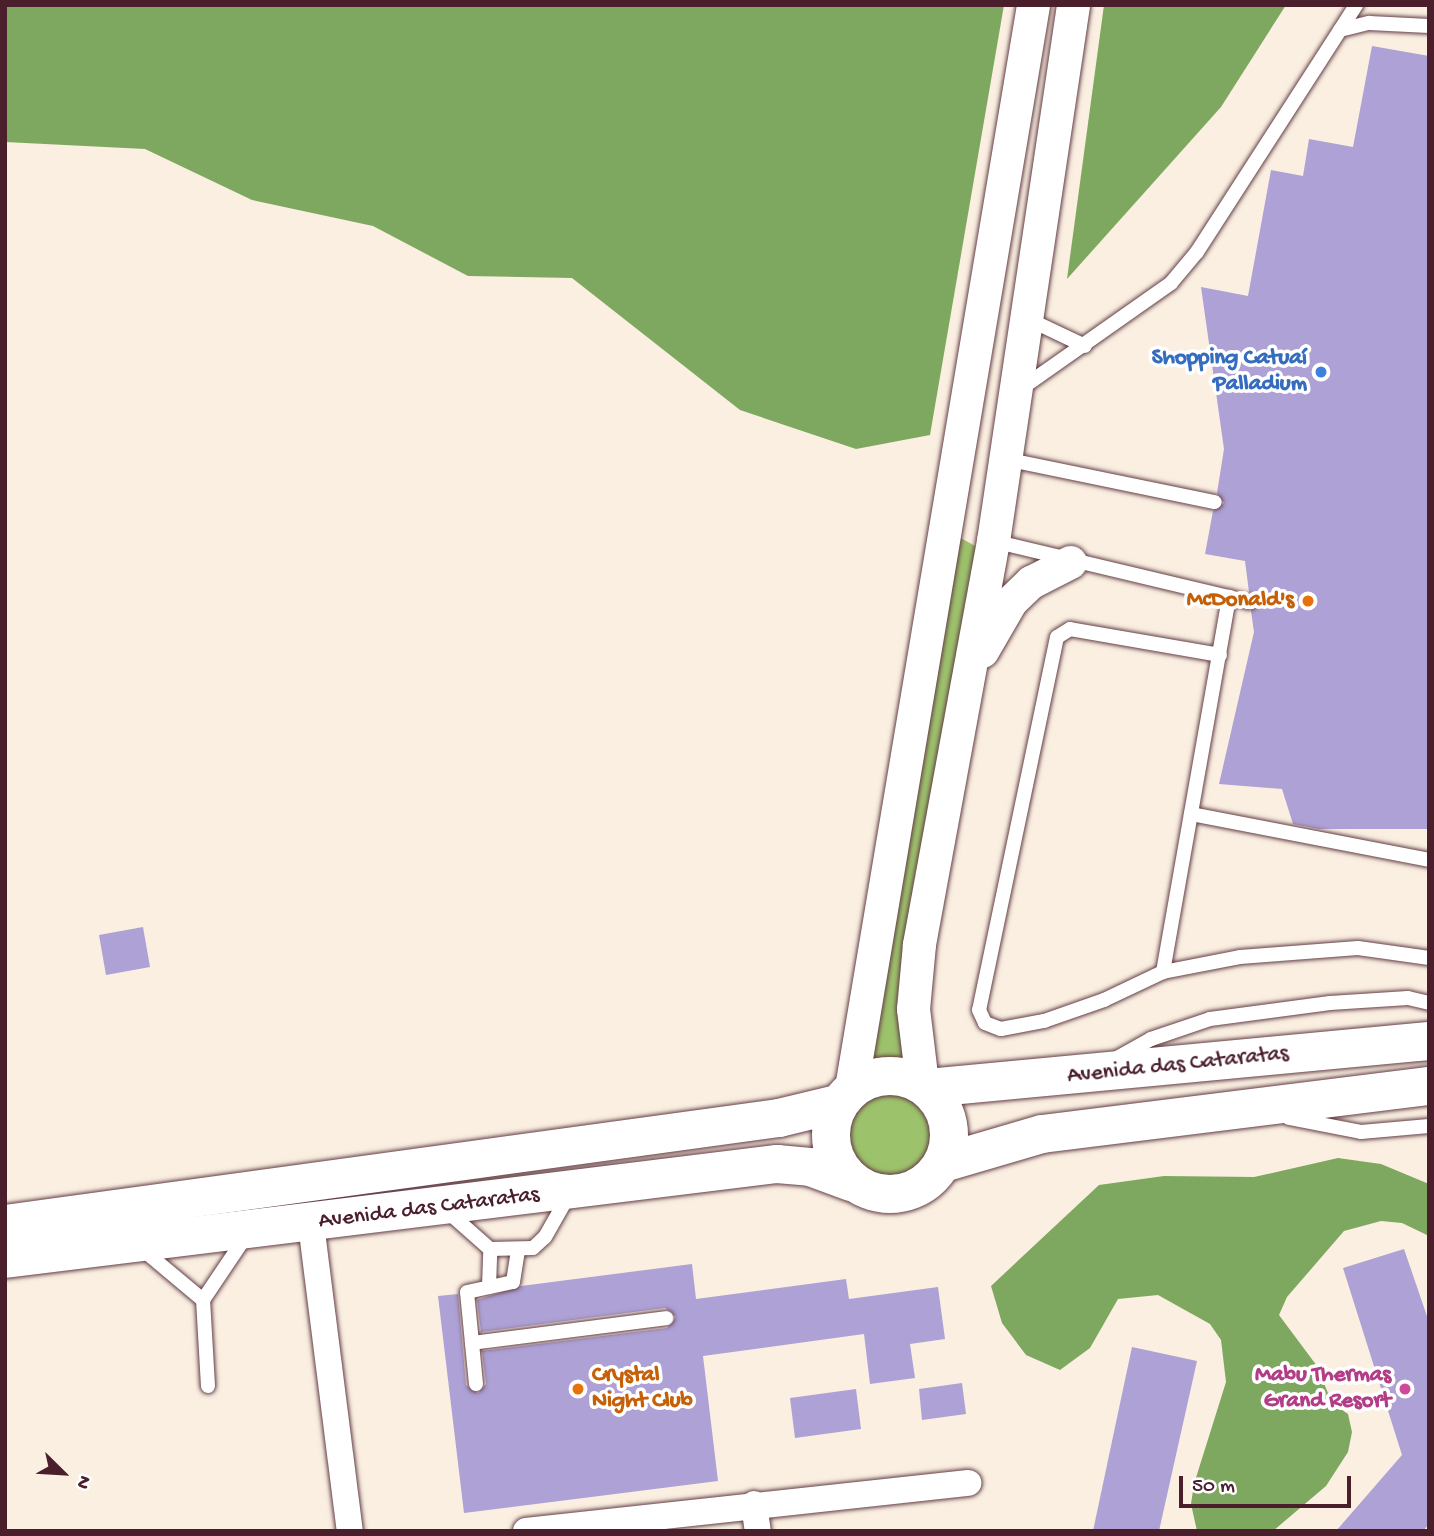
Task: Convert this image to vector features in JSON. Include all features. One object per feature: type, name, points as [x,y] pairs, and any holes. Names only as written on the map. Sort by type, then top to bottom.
[{"type":"main road","name":"Avenida das Cataratas","points":[[925,1086],[1087,1076],[1429,1041]]},
{"type":"main road","points":[[878,1075],[908,1077],[925,1086],[948,1119],[950,1134],[943,1163],[922,1186],[908,1192],[879,1194],[851,1182],[833,1157],[830,1143],[844,1096],[878,1075]]},
{"type":"main road","name":"Avenida das Cataratas","points":[[943,1163],[1042,1134],[1429,1086]]},
{"type":"main road","name":"Avenida das Cataratas","points":[[5,1224],[779,1118],[844,1096]]},
{"type":"main road","name":"Avenida das Cataratas","points":[[5,1259],[443,1208],[777,1164],[810,1167],[851,1182]]},
{"type":"street","points":[[844,1096],[971,380],[1034,5]]},
{"type":"street","points":[[925,1086],[914,1009],[919,944],[993,541],[1073,5]]},
{"type":"street","points":[[971,380],[959,513],[966,526],[993,541]]},
{"type":"street","points":[[968,675],[1011,601],[1031,582],[1070,562]]},
{"type":"street","points":[[311,1224],[350,1531]]},
{"type":"street","points":[[526,1531],[754,1504],[968,1483]]},
{"type":"street","points":[[754,1504],[758,1531]]},
{"type":"lane","points":[[1015,393],[1085,346],[1171,282],[1196,253],[1356,5]]},
{"type":"lane","points":[[1340,30],[1369,23],[1429,26]]},
{"type":"lane","points":[[1026,318],[1085,346]]},
{"type":"lane","points":[[1005,459],[1215,502]]},
{"type":"lane","points":[[993,541],[1070,562],[1250,602]]},
{"type":"lane","points":[[1163,972],[1229,597]]},
{"type":"lane","points":[[1220,655],[1070,629],[1057,636],[979,1010],[985,1023],[1001,1029],[1044,1021],[1104,1000],[1163,972],[1297,951],[1358,948],[1429,958]]},
{"type":"lane","points":[[1191,814],[1429,860]]},
{"type":"lane","points":[[1087,1076],[1151,1039],[1210,1019],[1330,1003],[1408,998],[1429,1003]]},
{"type":"lane","points":[[1240,1108],[1361,1132],[1429,1126]]},
{"type":"lane","points":[[443,1208],[490,1249],[518,1250],[533,1248],[545,1237],[571,1191]]},
{"type":"lane","points":[[208,1385],[203,1300],[249,1231]]},
{"type":"lane","points":[[135,1244],[203,1300]]},
{"type":"lane","points":[[489,1287],[490,1249]]},
{"type":"lane","points":[[476,1384],[467,1292],[516,1279],[518,1250]]},
{"type":"lane","points":[[472,1343],[666,1318]]},
{"type":"green space","points":[[5,5],[1004,5],[930,435],[856,449],[740,410],[572,278],[468,276],[373,226],[252,200],[145,149],[5,142]]},
{"type":"green space","points":[[1104,5],[1286,5],[1221,107],[1067,279]]},
{"type":"green space","points":[[959,537],[977,547],[913,1059],[885,1061],[864,1069]]},
{"type":"green space","points":[[890,1093],[906,1096],[920,1105],[929,1119],[932,1135],[929,1151],[920,1165],[906,1174],[890,1177],[874,1174],[860,1165],[851,1151],[848,1135],[851,1119],[860,1105],[874,1096]]},
{"type":"green space","points":[[1338,1158],[1381,1164],[1429,1184],[1429,1236],[1402,1223],[1381,1221],[1344,1231],[1287,1297],[1279,1315],[1317,1366],[1332,1403],[1348,1414],[1352,1432],[1348,1452],[1326,1486],[1273,1531],[1197,1531],[1191,1504],[1194,1484],[1226,1382],[1221,1340],[1210,1324],[1158,1295],[1118,1299],[1090,1348],[1060,1370],[1026,1355],[1002,1323],[991,1286],[1099,1185],[1164,1176],[1254,1177]]},
{"type":"building","name":"Shopping Catuaí Palladium","points":[[1372,46],[1429,56],[1429,829],[1319,829],[1293,824],[1282,789],[1219,784],[1254,632],[1251,611],[1259,600],[1249,592],[1245,561],[1205,554],[1213,511],[1224,503],[1217,493],[1224,449],[1201,287],[1248,296],[1271,170],[1303,176],[1309,139],[1353,147]]},
{"type":"building","points":[[143,927],[150,967],[106,975],[99,935]]},
{"type":"building","name":"Mabu Thermas Grand Resort","points":[[1404,1249],[1429,1322],[1429,1524],[1423,1531],[1336,1531],[1402,1455],[1343,1268]]},
{"type":"building","name":"Crystal Night Club","points":[[692,1264],[696,1299],[846,1279],[849,1299],[938,1287],[945,1339],[910,1344],[915,1378],[870,1384],[864,1334],[703,1356],[718,1481],[464,1513],[438,1296],[458,1294],[466,1385],[478,1393],[486,1384],[482,1351],[667,1328],[676,1317],[665,1308],[481,1332],[477,1300],[521,1286]]},
{"type":"building","points":[[1132,1347],[1197,1361],[1159,1531],[1093,1531]]},
{"type":"building","points":[[962,1383],[966,1414],[922,1420],[919,1389]]},
{"type":"building","points":[[856,1389],[861,1429],[795,1438],[790,1398]]},
{"type":"place","name":"Shopping Catuaí Palladium","points":[[1321,372]]},
{"type":"place","name":"McDonald's","points":[[1308,601]]},
{"type":"place","name":"Crystal Night Club","points":[[578,1389]]},
{"type":"place","name":"Mabu Thermas Grand Resort","points":[[1405,1389]]}]
